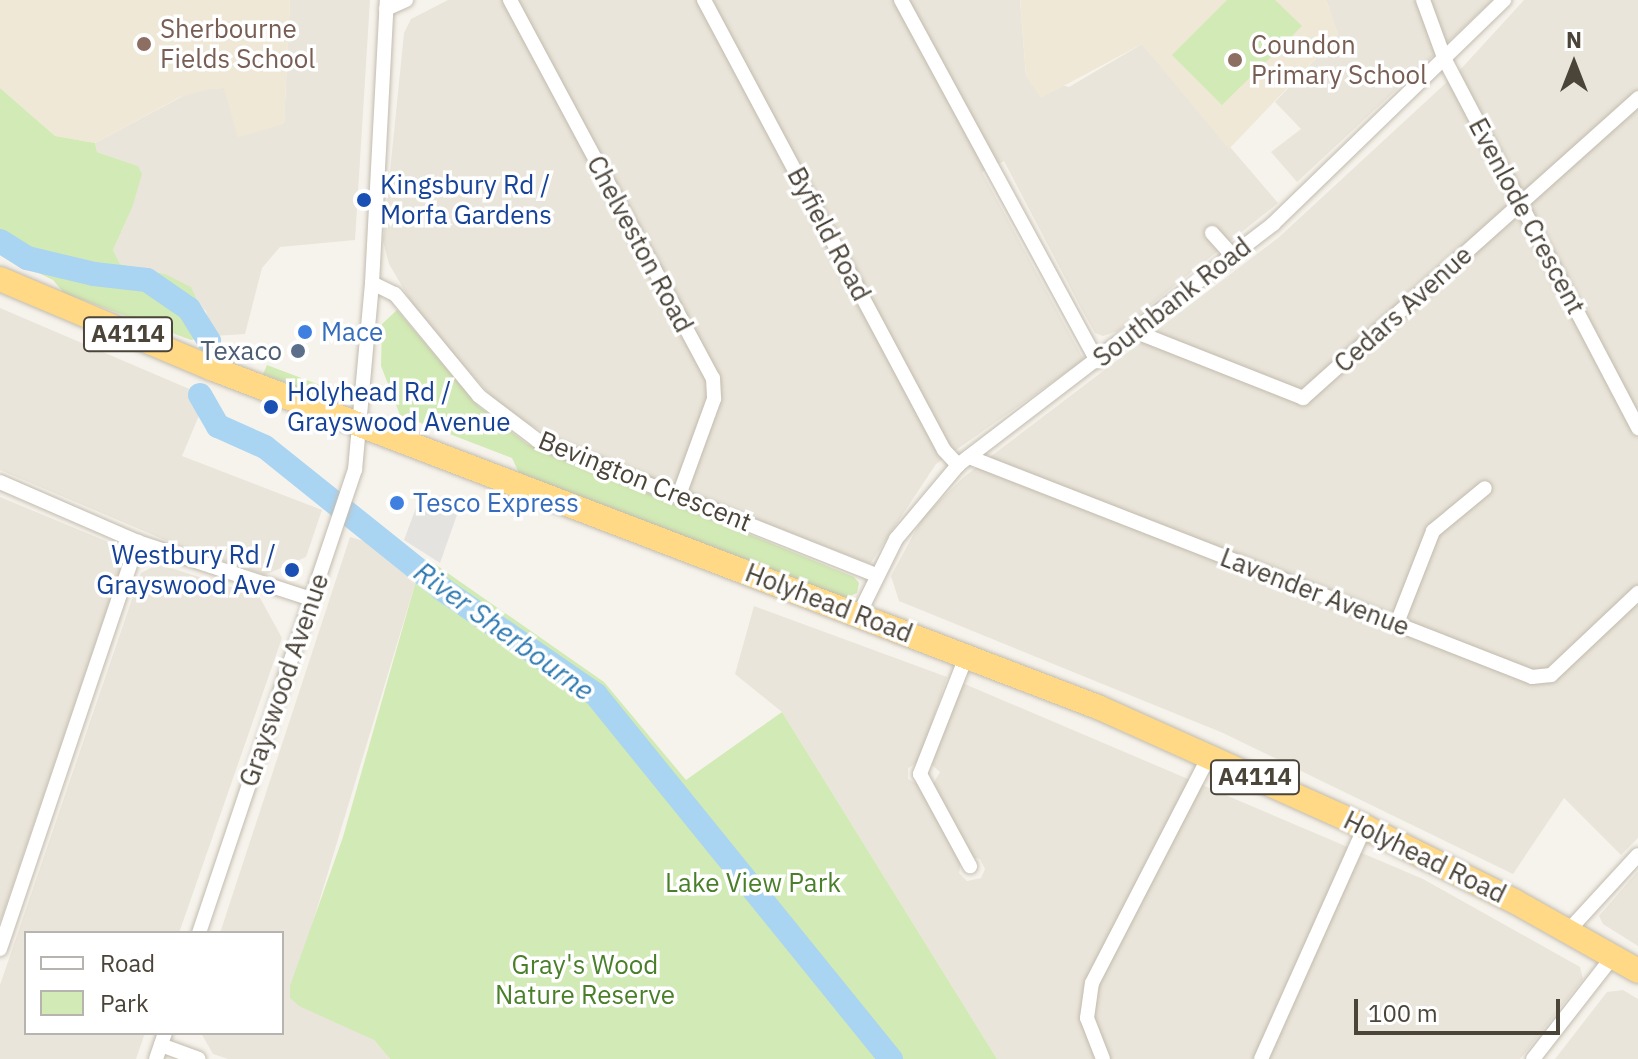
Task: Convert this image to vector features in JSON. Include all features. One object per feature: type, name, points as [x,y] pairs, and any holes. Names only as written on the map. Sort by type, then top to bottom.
[{"type":"highway","name":"Holyhead Road","points":[[0,279],[211,368],[859,614],[1209,756],[1365,827],[1614,955],[1638,971]]},
{"type":"street","points":[[387,5],[406,0]]},
{"type":"street","name":"Chelveston Road","points":[[510,0],[713,378],[714,399],[679,495]]},
{"type":"street","name":"Byfield Road","points":[[704,0],[944,450],[963,461]]},
{"type":"street","points":[[901,0],[1097,361]]},
{"type":"street","name":"Evenlode Crescent","points":[[1423,0],[1445,60],[1638,428]]},
{"type":"street","name":"Southbank Road","points":[[859,614],[877,575],[915,511],[963,461],[1273,224],[1504,0]]},
{"type":"street","name":"Grayswood Avenue","points":[[200,931],[346,497],[362,426],[387,5]]},
{"type":"street","name":"Cedars Avenue","points":[[1134,331],[1303,398],[1638,98]]},
{"type":"street","points":[[1212,233],[1232,255]]},
{"type":"street","name":"Bevington Crescent","points":[[372,283],[395,294],[457,373],[506,420],[570,456],[679,495],[877,575]]},
{"type":"street","name":"Lavender Avenue","points":[[963,461],[1542,678],[1638,593]]},
{"type":"street","points":[[0,482],[138,542],[311,599]]},
{"type":"street","points":[[1397,623],[1433,531],[1485,488]]},
{"type":"street","points":[[0,949],[138,542]]},
{"type":"street","points":[[966,657],[920,774],[970,866]]},
{"type":"street","points":[[1103,1059],[1087,1018],[1092,983],[1209,756]]},
{"type":"street","points":[[1261,1059],[1365,827]]},
{"type":"street","points":[[1568,931],[1638,855]]},
{"type":"street","points":[[1533,1059],[1614,955]]},
{"type":"street","points":[[160,1046],[199,1059]]},
{"type":"shaded area","name":"Sherbourne Fields School","points":[[0,0],[290,0],[284,124],[238,137],[224,88],[180,97],[95,143],[55,136],[0,88]]},
{"type":"shaded area","points":[[290,0],[370,0],[355,240],[280,247],[262,268],[245,334],[213,336],[206,311],[165,274],[120,264],[113,250],[132,208],[138,166],[97,152],[95,143],[196,89],[224,88],[284,124]]},
{"type":"shaded area","points":[[448,0],[1020,0],[1026,76],[1069,87],[1142,44],[1278,203],[1118,331],[1103,336],[1095,333],[1004,161],[982,172],[1084,360],[936,464],[870,564],[567,445],[504,410],[422,320],[389,264],[383,241],[404,33],[411,19]]},
{"type":"shaded area","name":"Coundon Primary School","points":[[1020,0],[1326,0],[1338,35],[1229,149],[1142,44],[1041,98],[1026,76]]},
{"type":"shaded area","points":[[1326,0],[1493,0],[1297,182],[1271,152],[1301,129],[1275,102],[1338,35]]},
{"type":"shaded area","points":[[1524,0],[1638,0],[1638,838],[1621,855],[1564,798],[1513,874],[1223,733],[899,601],[891,576],[923,517],[965,476],[1278,238],[1460,70]]},
{"type":"shaded area","points":[[0,308],[194,391],[200,413],[182,456],[322,510],[306,557],[265,575],[179,546],[0,470]]},
{"type":"shaded area","points":[[0,497],[113,544],[122,566],[0,923]]},
{"type":"shaded area","points":[[420,497],[458,512],[440,563],[404,540]]},
{"type":"shaded area","points":[[350,537],[378,545],[416,581],[290,998],[374,1040],[390,1059],[228,1059],[213,1054],[202,1035],[284,1035],[284,931],[221,931]]},
{"type":"shaded area","points":[[158,564],[259,596],[282,638],[180,931],[24,931],[24,1035],[144,1035],[136,1059],[0,1059],[0,985],[141,573]]},
{"type":"shaded area","points":[[754,606],[947,677],[919,762],[908,768],[908,779],[920,785],[961,860],[959,873],[967,881],[981,878],[985,869],[980,859],[971,857],[933,784],[940,772],[932,765],[960,682],[1423,879],[1580,967],[1583,979],[1520,1059],[997,1059],[782,712],[735,674]]},
{"type":"shaded area","points":[[1638,871],[1638,946],[1603,924],[1599,916]]},
{"type":"shaded area","points":[[1623,990],[1638,999],[1638,1059],[1555,1059],[1607,992]]},
{"type":"green space","points":[[1227,0],[1275,0],[1302,26],[1222,105],[1172,55]]},
{"type":"green space","points":[[0,88],[55,136],[95,143],[97,152],[138,166],[142,174],[132,208],[113,250],[120,264],[165,274],[191,287],[213,336],[191,340],[64,293],[53,280],[0,254]]},
{"type":"green space","points":[[397,310],[478,406],[527,444],[854,577],[859,583],[857,593],[845,598],[519,473],[512,458],[400,415],[381,366],[382,324]]},
{"type":"green space","points":[[267,365],[325,387],[321,396],[263,374]]},
{"type":"green space","name":"Lake View Park","points":[[429,560],[604,682],[686,780],[782,712],[997,1059],[390,1059],[374,1040],[299,1006],[290,998],[290,986],[343,837],[416,581]]},
{"type":"waterway","name":"River Sherbourne","points":[[0,241],[27,258],[94,274],[147,280],[189,309],[209,341]]},
{"type":"waterway","name":"River Sherbourne","points":[[200,395],[218,426],[265,447],[442,589],[596,695],[891,1059]]},
{"type":"place","name":"Sherbourne Fields School","points":[[144,44]]},
{"type":"place","name":"Coundon Primary School","points":[[1235,60]]},
{"type":"place","name":"Kingsbury Rd / Morfa Gardens","points":[[364,200]]},
{"type":"place","name":"Mace","points":[[305,332]]},
{"type":"place","name":"Texaco","points":[[298,351]]},
{"type":"place","name":"Holyhead Rd / Grayswood Avenue","points":[[271,407]]},
{"type":"place","name":"Tesco Express","points":[[397,503]]},
{"type":"place","name":"Westbury Rd / Grayswood Ave","points":[[292,570]]},
{"type":"park label","name":"Gray's Wood Nature Reserve","points":[[585,980]]}]
